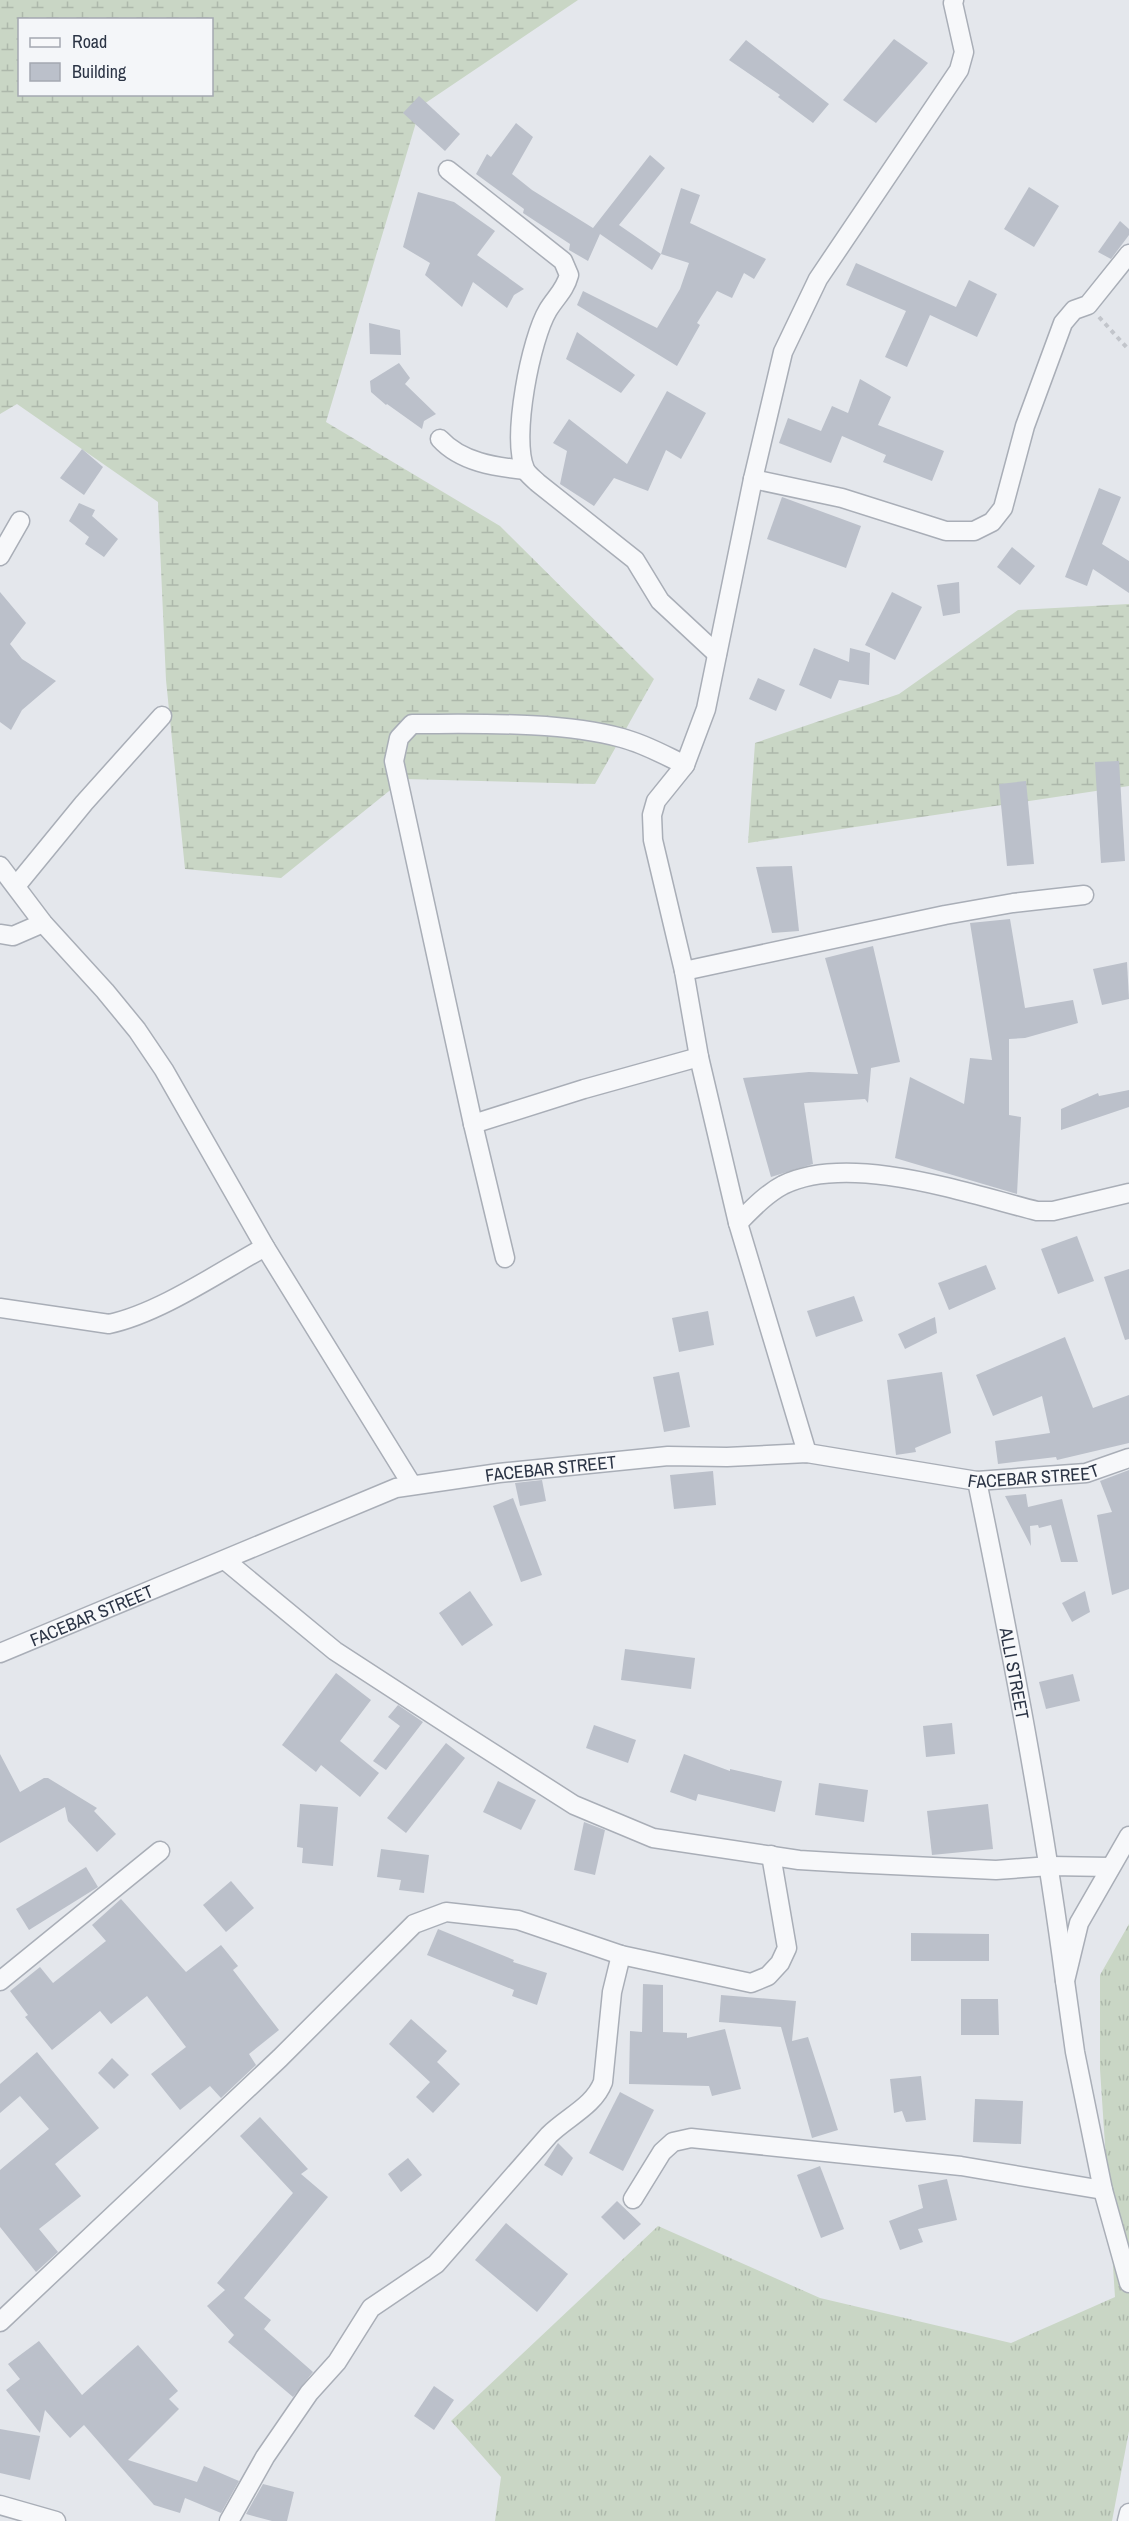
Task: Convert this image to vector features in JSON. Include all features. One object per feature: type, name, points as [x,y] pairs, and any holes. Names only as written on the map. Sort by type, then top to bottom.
[{"type":"street","points":[[807,1453],[738,1223],[699,1057],[684,971],[653,840],[652,815],[656,801],[685,765],[706,709],[753,479],[783,352],[818,279],[959,70],[963,52],[954,0]]},
{"type":"street","points":[[448,170],[563,261],[570,275],[566,287],[548,310],[537,337],[526,381],[521,451],[525,470],[538,483],[635,560],[660,601],[717,654]]},
{"type":"street","points":[[753,479],[842,498],[946,531],[974,531],[992,522],[1003,508],[1025,426],[1063,322],[1074,310],[1088,305],[1129,254]]},
{"type":"street","points":[[440,439],[450,451],[463,457],[506,468],[525,470]]},
{"type":"street","points":[[0,556],[20,521]]},
{"type":"street","points":[[16,886],[84,803],[162,716]]},
{"type":"street","points":[[505,1258],[473,1124],[394,761],[399,738],[412,724],[486,723],[567,729],[628,740],[685,765]]},
{"type":"street","points":[[0,866],[43,923],[137,1030],[164,1070],[266,1247],[412,1485]]},
{"type":"street","points":[[684,971],[945,915],[1013,903],[1084,895]]},
{"type":"street","points":[[0,934],[13,936],[43,923]]},
{"type":"street","points":[[473,1124],[584,1089],[699,1057]]},
{"type":"street","points":[[738,1223],[767,1195],[783,1185],[798,1179],[852,1171],[932,1184],[1037,1211],[1053,1211],[1129,1193]]},
{"type":"street","points":[[0,1308],[109,1324],[127,1320],[164,1303],[266,1247]]},
{"type":"street","name":"FACEBAR STREET","points":[[0,1653],[226,1561],[396,1488],[412,1485],[499,1473],[668,1456],[727,1457],[807,1453],[976,1481],[1086,1473],[1129,1458]]},
{"type":"street","name":"ALLI STREET","points":[[976,1481],[1018,1680],[1050,1866],[1075,2052],[1103,2190],[1129,2283]]},
{"type":"street","points":[[226,1561],[335,1651],[574,1805],[653,1838],[771,1855],[849,1863],[996,1870],[1050,1866],[1110,1866]]},
{"type":"street","points":[[1065,1981],[1079,1923],[1129,1836]]},
{"type":"street","points":[[3,1972],[160,1851]]},
{"type":"street","points":[[0,2322],[279,2058],[414,1924],[446,1912],[518,1920],[621,1955],[751,1983],[768,1977],[780,1963],[787,1948],[771,1855]]},
{"type":"street","points":[[229,2521],[265,2457],[309,2393],[337,2362],[371,2308],[436,2264],[549,2135],[562,2122],[594,2099],[600,2091],[603,2082],[612,1992],[621,1955]]},
{"type":"street","points":[[633,2199],[662,2152],[673,2142],[691,2138],[971,2167],[1103,2190]]},
{"type":"street","points":[[0,2505],[56,2521]]},
{"type":"street","points":[[1127,2521],[1129,2513]]},
{"type":"path","points":[[1088,305],[1129,350]]},
{"type":"green space","points":[[0,0],[578,0],[421,106],[326,422],[500,526],[654,679],[595,784],[404,779],[281,878],[185,869],[166,680],[158,502],[17,404],[0,414]]},
{"type":"green space","points":[[1129,604],[1129,786],[748,843],[755,743],[899,694],[1018,610]]},
{"type":"green space","points":[[1129,1924],[1129,2431],[1112,2521],[495,2521],[501,2477],[451,2421],[658,2226],[820,2298],[1011,2343],[1115,2297],[1100,2069],[1100,1975]]},
{"type":"building","points":[[894,39],[928,63],[876,123],[843,100]]},
{"type":"building","points":[[746,40],[829,104],[813,123],[778,97],[780,95],[729,60]]},
{"type":"building","points":[[419,96],[460,134],[445,151],[403,113]]},
{"type":"building","points":[[516,123],[533,137],[512,174],[532,190],[593,228],[650,155],[665,168],[619,225],[661,254],[652,270],[600,234],[588,261],[569,250],[570,244],[523,213],[524,209],[476,174],[487,154],[491,157]]},
{"type":"building","points":[[1029,187],[1059,206],[1034,247],[1004,229]]},
{"type":"building","points":[[681,188],[700,195],[690,223],[766,259],[754,279],[744,273],[732,298],[717,291],[697,323],[700,325],[677,366],[577,305],[583,291],[657,328],[680,289],[689,263],[661,254]]},
{"type":"building","points":[[418,192],[454,202],[495,231],[477,255],[524,289],[514,295],[507,308],[473,282],[462,307],[425,275],[430,263],[403,247]]},
{"type":"building","points":[[1120,221],[1129,229],[1129,235],[1111,259],[1098,252]]},
{"type":"building","points":[[856,263],[956,307],[969,280],[997,294],[977,337],[930,315],[907,367],[885,357],[906,311],[846,285]]},
{"type":"building","points":[[369,323],[400,330],[401,355],[370,354]]},
{"type":"building","points":[[577,332],[635,375],[621,393],[566,359]]},
{"type":"building","points":[[399,363],[410,378],[405,384],[436,414],[424,421],[422,429],[371,392],[370,381]]},
{"type":"building","points":[[860,379],[891,397],[878,425],[944,451],[932,481],[883,462],[886,455],[842,436],[831,463],[779,443],[788,418],[821,431],[832,406],[848,413]]},
{"type":"building","points":[[667,391],[706,413],[681,459],[666,450],[648,491],[614,478],[594,506],[560,484],[567,451],[553,443],[569,419],[627,464]]},
{"type":"building","points":[[82,449],[103,467],[84,495],[60,478]]},
{"type":"building","points":[[1099,488],[1121,497],[1102,544],[1129,561],[1129,593],[1093,569],[1087,586],[1065,577]]},
{"type":"building","points":[[782,497],[861,526],[846,568],[767,539]]},
{"type":"building","points":[[79,503],[95,510],[92,516],[118,539],[104,557],[85,544],[89,537],[69,521]]},
{"type":"building","points":[[1012,547],[1035,566],[1020,585],[997,567]]},
{"type":"building","points":[[959,582],[960,613],[943,616],[937,585]]},
{"type":"building","points":[[0,592],[26,623],[10,644],[22,659],[56,681],[22,710],[11,730],[0,722]]},
{"type":"building","points":[[892,592],[922,607],[895,660],[865,645]]},
{"type":"building","points":[[814,648],[849,662],[850,648],[870,653],[869,685],[839,680],[831,699],[799,685]]},
{"type":"building","points":[[758,678],[785,690],[776,711],[749,699]]},
{"type":"building","points":[[1119,761],[1125,861],[1101,863],[1095,762]]},
{"type":"building","points":[[1026,781],[1034,864],[1007,866],[999,784]]},
{"type":"building","points":[[792,866],[799,931],[772,933],[756,867]]},
{"type":"building","points":[[1010,919],[1025,1008],[1073,1000],[1078,1023],[1025,1038],[1009,1039],[1009,1115],[1021,1117],[1017,1194],[895,1158],[910,1077],[964,1104],[970,1058],[992,1060],[970,923]]},
{"type":"building","points":[[873,946],[900,1062],[871,1068],[868,1103],[865,1099],[804,1103],[813,1164],[771,1177],[743,1078],[809,1072],[858,1074],[825,958]]},
{"type":"building","points":[[1127,962],[1129,999],[1102,1005],[1093,969]]},
{"type":"building","points":[[1129,1090],[1129,1107],[1061,1130],[1061,1109],[1098,1093],[1099,1096]]},
{"type":"building","points":[[1077,1236],[1094,1281],[1058,1294],[1041,1249]]},
{"type":"building","points":[[986,1265],[996,1289],[949,1310],[938,1283]]},
{"type":"building","points":[[1129,1269],[1129,1339],[1125,1340],[1104,1277]]},
{"type":"building","points":[[854,1296],[863,1321],[816,1337],[807,1311]]},
{"type":"building","points":[[708,1311],[714,1345],[679,1352],[672,1318]]},
{"type":"building","points":[[935,1317],[937,1333],[905,1349],[898,1334]]},
{"type":"building","points":[[1065,1337],[1093,1408],[1129,1395],[1129,1443],[1057,1460],[1056,1457],[998,1464],[995,1441],[1050,1433],[1042,1396],[993,1416],[976,1375]]},
{"type":"building","points":[[679,1372],[690,1427],[664,1432],[653,1377]]},
{"type":"building","points":[[942,1372],[951,1433],[915,1448],[916,1452],[896,1455],[887,1380]]},
{"type":"building","points":[[1129,1470],[1129,1589],[1112,1595],[1097,1515],[1112,1512],[1100,1481]]},
{"type":"building","points":[[713,1471],[716,1505],[674,1509],[670,1475]]},
{"type":"building","points":[[542,1480],[546,1501],[520,1506],[515,1483]]},
{"type":"building","points":[[1026,1494],[1028,1507],[1062,1499],[1078,1562],[1061,1562],[1051,1525],[1039,1528],[1038,1525],[1030,1526],[1031,1546],[1005,1496]]},
{"type":"building","points":[[513,1498],[542,1575],[521,1582],[493,1506]]},
{"type":"building","points":[[470,1591],[493,1625],[462,1646],[439,1613]]},
{"type":"building","points":[[1085,1591],[1090,1612],[1072,1622],[1062,1603]]},
{"type":"building","points":[[625,1649],[695,1658],[691,1689],[621,1680]]},
{"type":"building","points":[[336,1673],[371,1700],[340,1741],[379,1773],[360,1797],[321,1765],[316,1772],[282,1745]]},
{"type":"building","points":[[1073,1674],[1080,1701],[1046,1709],[1039,1682]]},
{"type":"building","points":[[398,1705],[423,1722],[386,1770],[373,1761],[400,1726],[388,1717]]},
{"type":"building","points":[[952,1723],[955,1754],[926,1757],[923,1726]]},
{"type":"building","points":[[594,1725],[636,1740],[628,1763],[586,1748]]},
{"type":"building","points":[[446,1743],[465,1758],[406,1833],[387,1818]]},
{"type":"building","points":[[0,1754],[20,1792],[48,1778],[97,1808],[94,1811],[116,1834],[97,1852],[68,1821],[65,1807],[0,1843]]},
{"type":"building","points":[[684,1754],[730,1771],[730,1769],[782,1781],[775,1812],[698,1794],[696,1801],[670,1792]]},
{"type":"building","points":[[498,1781],[536,1800],[521,1830],[483,1812]]},
{"type":"building","points":[[819,1783],[868,1790],[864,1822],[815,1815]]},
{"type":"building","points":[[300,1804],[338,1807],[333,1866],[302,1863],[303,1848],[297,1847]]},
{"type":"building","points":[[988,1804],[993,1849],[932,1855],[927,1811]]},
{"type":"building","points":[[584,1822],[605,1830],[595,1875],[574,1870]]},
{"type":"building","points":[[381,1849],[429,1855],[424,1893],[399,1890],[401,1880],[377,1877]]},
{"type":"building","points":[[86,1867],[98,1887],[29,1930],[16,1909]]},
{"type":"building","points":[[231,1881],[254,1908],[226,1932],[203,1905]]},
{"type":"building","points":[[121,1899],[186,1972],[221,1945],[238,1966],[233,1970],[279,2030],[249,2054],[256,2065],[221,2098],[210,2086],[180,2110],[151,2074],[186,2047],[147,1996],[111,2024],[100,2011],[52,2050],[25,2017],[28,2015],[10,1991],[40,1967],[53,1983],[106,1941],[92,1925]]},
{"type":"building","points":[[438,1929],[514,1960],[513,1962],[547,1973],[537,2005],[512,1996],[514,1990],[427,1955]]},
{"type":"building","points":[[911,1933],[989,1934],[989,1961],[911,1961]]},
{"type":"building","points":[[643,1984],[663,1985],[663,2032],[687,2033],[687,2038],[725,2029],[741,2089],[712,2096],[709,2086],[629,2084],[630,2031],[642,2032]]},
{"type":"building","points":[[721,1995],[796,2001],[792,2041],[808,2037],[838,2130],[812,2138],[781,2027],[719,2022]]},
{"type":"building","points":[[961,1999],[998,1999],[999,2035],[961,2035]]},
{"type":"building","points":[[411,2019],[447,2051],[437,2062],[460,2084],[433,2113],[416,2097],[430,2082],[389,2044]]},
{"type":"building","points":[[37,2052],[99,2128],[55,2164],[81,2196],[39,2229],[58,2252],[36,2272],[0,2227],[0,2170],[49,2129],[20,2096],[0,2113],[0,2084]]},
{"type":"building","points":[[112,2058],[129,2075],[114,2089],[98,2073]]},
{"type":"building","points":[[921,2076],[926,2120],[906,2122],[902,2111],[894,2113],[890,2079]]},
{"type":"building","points":[[620,2092],[654,2110],[623,2171],[589,2153]]},
{"type":"building","points":[[975,2099],[1023,2101],[1021,2144],[973,2142]]},
{"type":"building","points":[[260,2117],[308,2169],[301,2174],[328,2197],[244,2298],[271,2320],[264,2329],[313,2372],[293,2397],[228,2342],[234,2335],[207,2306],[225,2290],[217,2283],[293,2193],[240,2136]]},
{"type":"building","points":[[558,2143],[573,2158],[562,2176],[544,2165]]},
{"type":"building","points":[[408,2158],[422,2175],[401,2192],[388,2174]]},
{"type":"building","points":[[820,2166],[844,2229],[821,2238],[797,2175]]},
{"type":"building","points":[[947,2179],[957,2220],[918,2229],[923,2242],[900,2250],[889,2221],[923,2208],[918,2185]]},
{"type":"building","points":[[617,2201],[641,2224],[624,2240],[601,2217]]},
{"type":"building","points":[[506,2223],[568,2274],[537,2312],[475,2260]]},
{"type":"building","points":[[39,2341],[82,2395],[138,2345],[178,2391],[169,2399],[179,2409],[128,2460],[197,2482],[204,2466],[239,2481],[221,2513],[185,2498],[180,2513],[154,2505],[84,2425],[70,2438],[45,2410],[40,2433],[6,2390],[20,2379],[8,2364]]},
{"type":"building","points":[[434,2386],[454,2400],[434,2430],[414,2416]]},
{"type":"building","points":[[0,2429],[40,2436],[30,2480],[0,2473]]},
{"type":"building","points":[[263,2484],[294,2492],[287,2521],[272,2521],[246,2514]]}]
